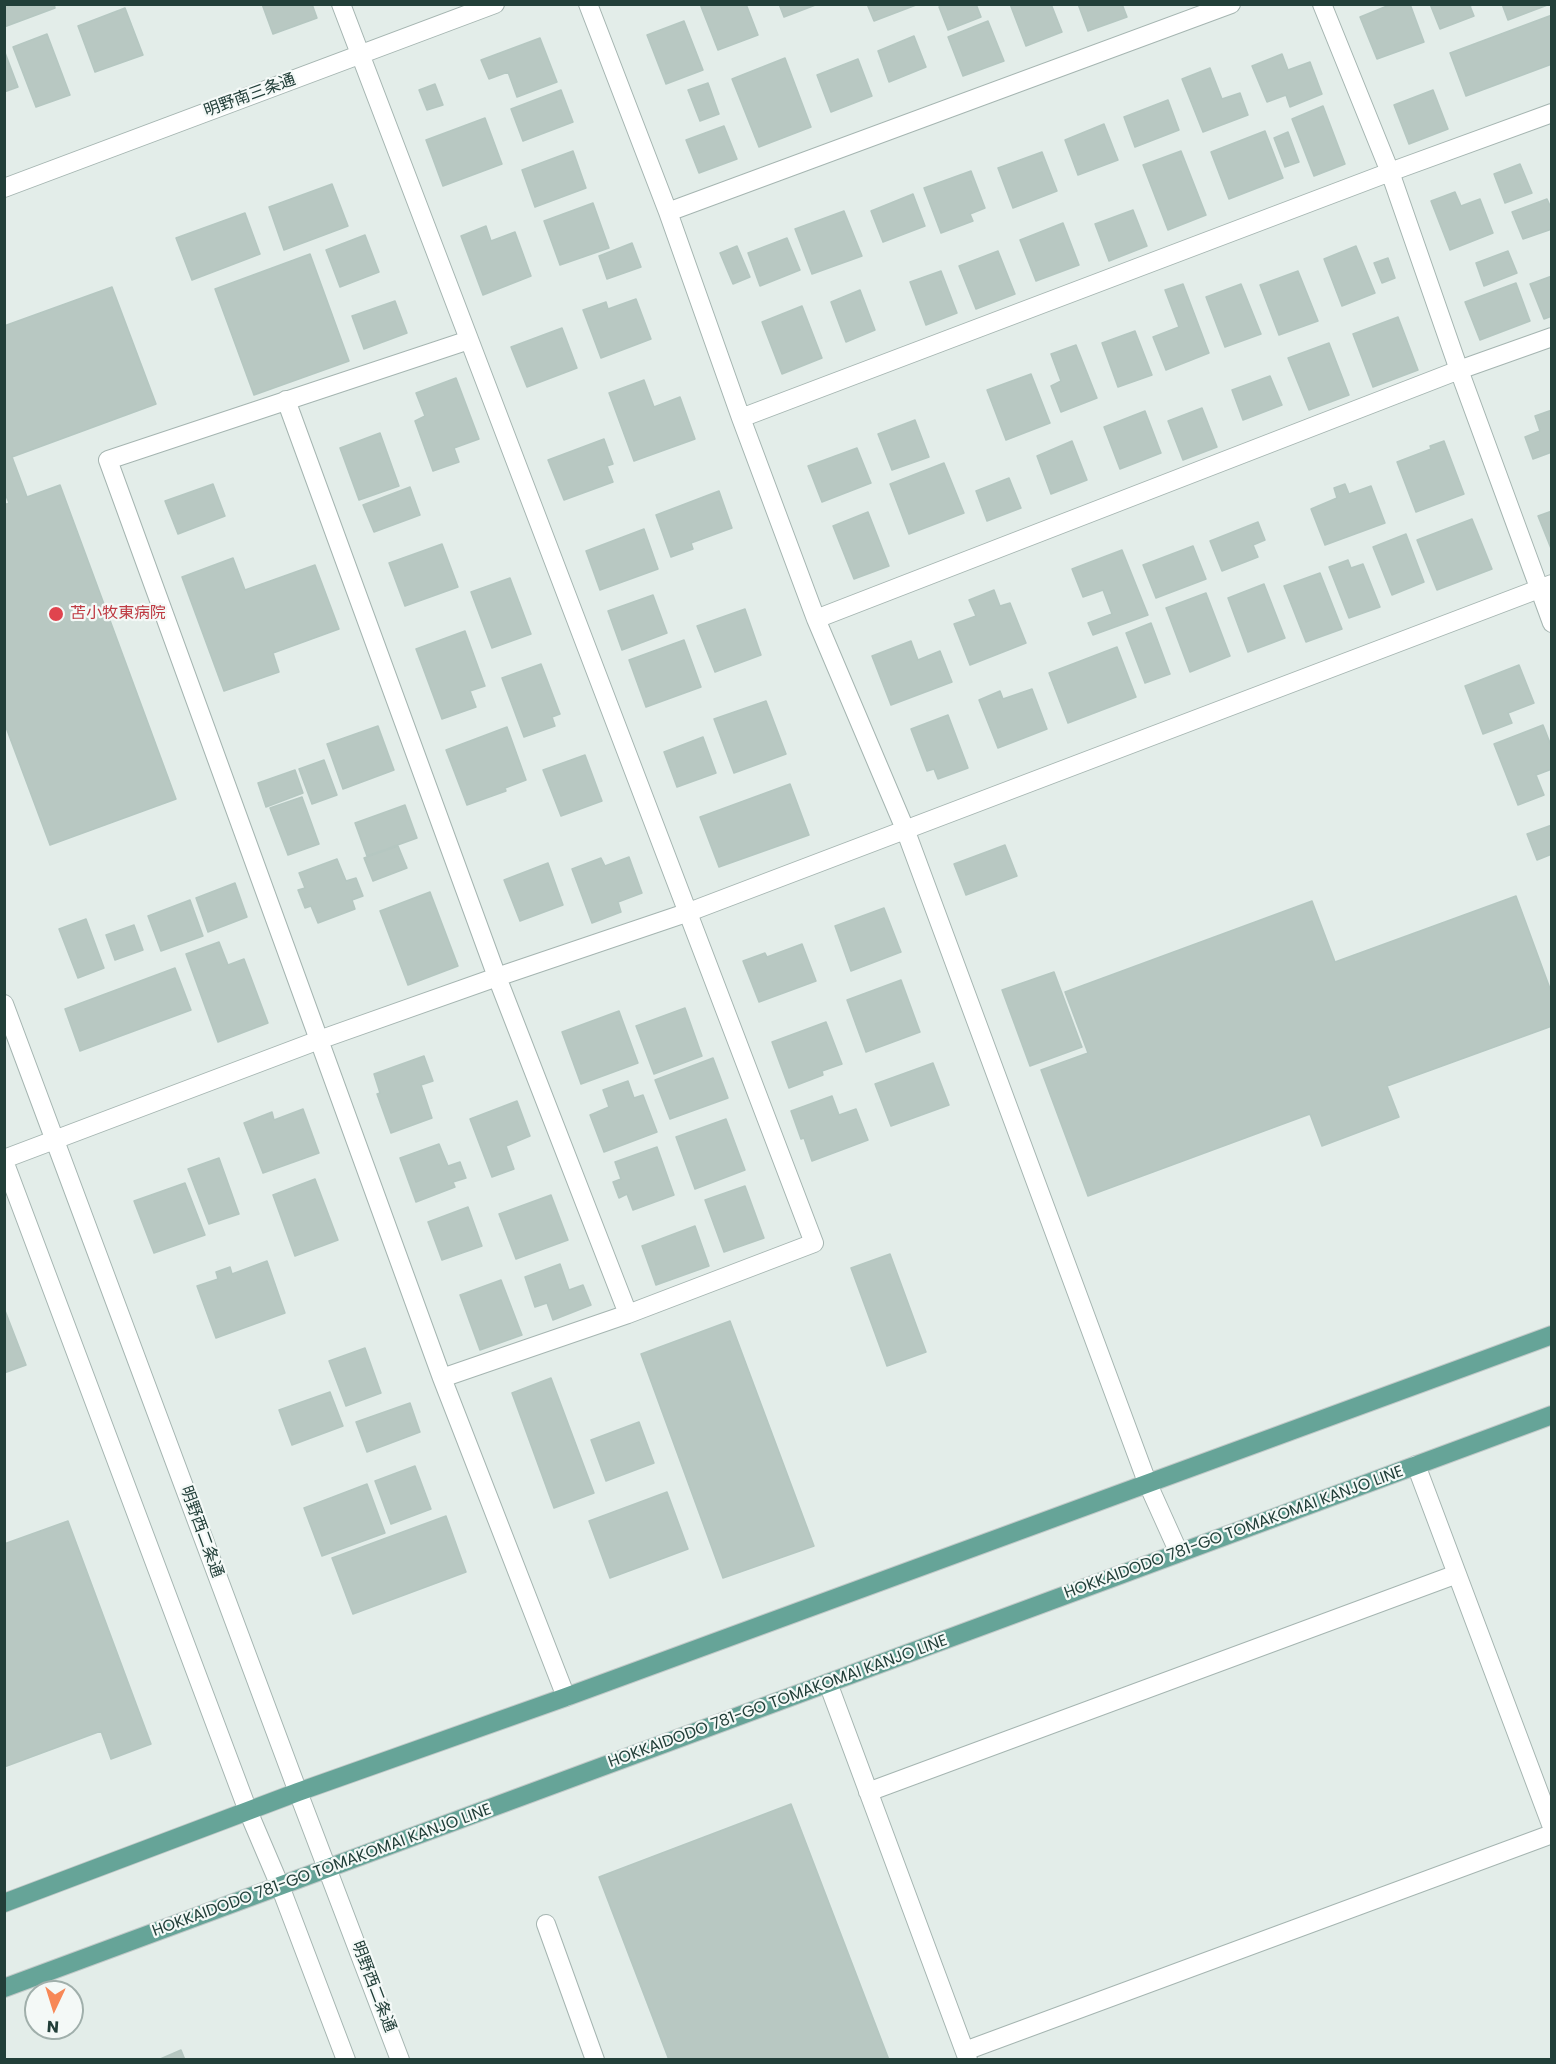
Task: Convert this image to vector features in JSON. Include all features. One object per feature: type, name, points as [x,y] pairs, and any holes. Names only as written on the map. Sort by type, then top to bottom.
[{"type":"main road","points":[[4,1903],[298,1792],[566,1697],[1551,1335]]},
{"type":"main road","name":"HOKKAIDODO 781-GO TOMAKOMAI KANJO LINE","points":[[4,1988],[1551,1414]]},
{"type":"street","points":[[341,4],[814,1243],[628,1314],[442,1378]]},
{"type":"street","name":"明野南三条通","points":[[4,188],[495,4]]},
{"type":"street","points":[[588,4],[668,212],[816,619],[905,829],[1148,1482],[1179,1553]]},
{"type":"street","points":[[668,212],[1231,4]]},
{"type":"street","points":[[1322,4],[1390,172],[1459,370],[1545,587],[1551,623]]},
{"type":"street","points":[[741,418],[1551,112]]},
{"type":"street","points":[[816,619],[1459,370],[1551,337]]},
{"type":"street","points":[[469,340],[108,460],[442,1378],[566,1697]]},
{"type":"street","points":[[286,400],[496,976],[628,1314]]},
{"type":"street","points":[[346,2060],[280,1886],[248,1811],[4,1160],[319,1040],[496,976],[689,912],[1545,587]]},
{"type":"street","name":"明野西二条通","points":[[4,1004],[400,2060]]},
{"type":"street","points":[[1416,1465],[1551,1827]]},
{"type":"street","points":[[868,1792],[1457,1574]]},
{"type":"street","points":[[828,1683],[967,2055],[1551,1834]]},
{"type":"street","points":[[546,1924],[595,2060]]},
{"type":"building","points":[[4,4],[54,4],[55,8],[4,27]]},
{"type":"building","points":[[262,4],[312,4],[317,18],[273,34]]},
{"type":"building","points":[[700,4],[746,4],[758,35],[718,50]]},
{"type":"building","points":[[779,4],[818,4],[784,17]]},
{"type":"building","points":[[867,4],[916,4],[916,5],[874,21]]},
{"type":"building","points":[[945,4],[976,4],[981,17],[948,30],[939,7]]},
{"type":"building","points":[[1010,4],[1051,4],[1062,32],[1026,46]]},
{"type":"building","points":[[1078,4],[1122,4],[1127,17],[1088,31]]},
{"type":"building","points":[[1392,4],[1410,4],[1424,42],[1377,59],[1360,17]]},
{"type":"building","points":[[1430,4],[1475,4],[1470,6],[1474,16],[1440,29]]},
{"type":"building","points":[[1502,4],[1550,4],[1508,20]]},
{"type":"building","points":[[125,8],[143,55],[95,72],[78,26]]},
{"type":"building","points":[[1552,15],[1552,64],[1466,96],[1450,53]]},
{"type":"building","points":[[684,21],[703,70],[666,84],[647,35]]},
{"type":"building","points":[[988,21],[1004,61],[963,76],[948,37]]},
{"type":"building","points":[[47,34],[70,95],[36,107],[13,47]]},
{"type":"building","points":[[914,36],[926,67],[889,82],[878,51]]},
{"type":"building","points":[[540,38],[557,82],[517,97],[508,72],[489,79],[481,60]]},
{"type":"building","points":[[4,50],[18,87],[4,92]]},
{"type":"building","points":[[1282,54],[1288,70],[1310,62],[1322,94],[1290,107],[1286,95],[1267,102],[1252,66]]},
{"type":"building","points":[[785,58],[811,127],[759,147],[732,79]]},
{"type":"building","points":[[858,59],[872,96],[831,112],[817,75]]},
{"type":"building","points":[[1210,68],[1222,99],[1240,93],[1248,115],[1203,132],[1182,79]]},
{"type":"building","points":[[708,83],[719,114],[700,121],[688,90]]},
{"type":"building","points":[[435,84],[443,105],[427,110],[419,90]]},
{"type":"building","points":[[561,90],[573,122],[523,141],[511,109]]},
{"type":"building","points":[[1433,90],[1448,129],[1409,144],[1394,105]]},
{"type":"building","points":[[1168,100],[1179,130],[1135,147],[1124,117]]},
{"type":"building","points":[[1323,106],[1345,164],[1314,176],[1292,119]]},
{"type":"building","points":[[485,118],[502,164],[443,186],[426,140]]},
{"type":"building","points":[[1104,124],[1118,160],[1078,175],[1065,140]]},
{"type":"building","points":[[724,126],[737,159],[699,173],[686,140]]},
{"type":"building","points":[[1265,131],[1283,178],[1229,199],[1211,152]]},
{"type":"building","points":[[1288,132],[1299,162],[1285,167],[1274,138]]},
{"type":"building","points":[[573,151],[586,188],[535,207],[522,170]]},
{"type":"building","points":[[1181,151],[1206,215],[1168,230],[1143,165]]},
{"type":"building","points":[[1042,152],[1057,191],[1013,208],[998,168]]},
{"type":"building","points":[[1520,164],[1532,193],[1505,203],[1494,174]]},
{"type":"building","points":[[971,171],[985,208],[970,214],[973,221],[941,233],[924,188]]},
{"type":"building","points":[[332,184],[348,226],[284,250],[269,207]]},
{"type":"building","points":[[1455,192],[1461,206],[1480,199],[1493,233],[1450,250],[1431,201]]},
{"type":"building","points":[[913,194],[925,226],[883,242],[871,211]]},
{"type":"building","points":[[1547,199],[1552,210],[1552,229],[1523,239],[1512,212]]},
{"type":"building","points":[[593,203],[609,248],[560,265],[544,221]]},
{"type":"building","points":[[1133,210],[1147,246],[1109,261],[1095,224]]},
{"type":"building","points":[[844,211],[862,256],[812,274],[795,229]]},
{"type":"building","points":[[245,213],[260,254],[192,280],[176,238]]},
{"type":"building","points":[[1063,223],[1079,265],[1036,281],[1020,240]]},
{"type":"building","points":[[486,226],[491,241],[515,232],[531,276],[483,295],[461,236]]},
{"type":"building","points":[[365,235],[379,272],[340,287],[326,250]]},
{"type":"building","points":[[787,238],[800,270],[760,286],[748,253]]},
{"type":"building","points":[[632,243],[641,267],[607,279],[599,256]]},
{"type":"building","points":[[737,246],[750,277],[733,284],[720,253]]},
{"type":"building","points":[[1356,246],[1375,293],[1342,306],[1324,259]]},
{"type":"building","points":[[998,251],[1015,294],[976,309],[959,266]]},
{"type":"building","points":[[1508,251],[1517,273],[1484,286],[1476,263]]},
{"type":"building","points":[[310,254],[349,361],[254,395],[215,289]]},
{"type":"building","points":[[1388,258],[1395,278],[1382,283],[1374,263]]},
{"type":"building","points":[[941,271],[957,313],[926,325],[910,282]]},
{"type":"building","points":[[1298,271],[1318,321],[1279,335],[1260,285]]},
{"type":"building","points":[[1552,276],[1552,316],[1544,319],[1530,284]]},
{"type":"building","points":[[1516,283],[1530,321],[1480,340],[1465,302]]},
{"type":"building","points":[[1183,284],[1209,353],[1166,370],[1153,337],[1179,327],[1165,290]]},
{"type":"building","points":[[1241,284],[1261,334],[1225,347],[1206,297]]},
{"type":"building","name":"苫小牧東病院","points":[[112,287],[156,404],[12,457],[27,497],[60,485],[176,799],[50,845],[4,722],[4,505],[9,503],[4,491],[4,326]]},
{"type":"building","points":[[860,290],[875,330],[846,342],[831,302]]},
{"type":"building","points":[[636,299],[651,339],[601,358],[583,310],[606,302],[608,309]]},
{"type":"building","points":[[395,301],[407,333],[364,349],[352,316]]},
{"type":"building","points":[[802,306],[822,358],[782,374],[762,322]]},
{"type":"building","points":[[1398,317],[1418,370],[1373,387],[1353,334]]},
{"type":"building","points":[[562,328],[577,368],[527,387],[511,347]]},
{"type":"building","points":[[1135,331],[1152,375],[1118,387],[1102,343]]},
{"type":"building","points":[[1329,343],[1349,395],[1309,410],[1288,358]]},
{"type":"building","points":[[1076,345],[1097,398],[1061,412],[1051,386],[1061,381],[1051,354]]},
{"type":"building","points":[[1031,374],[1050,423],[1006,440],[987,390]]},
{"type":"building","points":[[1270,376],[1282,405],[1243,420],[1232,390]]},
{"type":"building","points":[[456,378],[479,439],[454,448],[459,462],[433,471],[415,421],[425,416],[416,393]]},
{"type":"building","points":[[644,380],[654,407],[680,397],[695,439],[634,461],[609,393]]},
{"type":"building","points":[[1202,408],[1217,447],[1183,460],[1168,421]]},
{"type":"building","points":[[1552,410],[1552,452],[1533,459],[1525,437],[1540,431],[1535,416]]},
{"type":"building","points":[[1145,411],[1161,453],[1120,469],[1104,427]]},
{"type":"building","points":[[915,420],[929,457],[892,470],[878,434]]},
{"type":"building","points":[[380,433],[399,486],[359,500],[340,448]]},
{"type":"building","points":[[604,439],[613,464],[607,466],[613,482],[564,500],[548,460]]},
{"type":"building","points":[[1072,441],[1087,480],[1051,494],[1037,456]]},
{"type":"building","points":[[1444,441],[1464,494],[1416,512],[1397,462],[1431,449],[1430,446]]},
{"type":"building","points":[[857,448],[871,483],[822,502],[808,466]]},
{"type":"building","points":[[944,463],[964,513],[909,534],[890,484]]},
{"type":"building","points":[[1009,478],[1021,508],[987,521],[976,491]]},
{"type":"building","points":[[213,484],[225,516],[178,534],[165,501]]},
{"type":"building","points":[[1345,484],[1349,494],[1371,486],[1385,523],[1325,545],[1311,509],[1337,498],[1334,488]]},
{"type":"building","points":[[410,487],[420,515],[374,532],[363,505]]},
{"type":"building","points":[[719,491],[732,528],[691,543],[693,549],[671,557],[656,515]]},
{"type":"building","points":[[1552,511],[1552,551],[1538,516]]},
{"type":"building","points":[[868,512],[889,566],[854,579],[833,526]]},
{"type":"building","points":[[1472,519],[1492,569],[1437,590],[1417,540]]},
{"type":"building","points":[[1258,522],[1265,540],[1253,545],[1258,557],[1222,571],[1210,541]]},
{"type":"building","points":[[644,529],[658,569],[600,590],[586,551]]},
{"type":"building","points":[[1406,534],[1424,582],[1392,595],[1373,547]]},
{"type":"building","points":[[442,544],[458,587],[405,606],[389,563]]},
{"type":"building","points":[[1193,546],[1206,579],[1156,598],[1143,565]]},
{"type":"building","points":[[1122,550],[1148,615],[1093,635],[1088,623],[1112,614],[1103,590],[1083,597],[1072,569]]},
{"type":"building","points":[[233,558],[245,590],[315,565],[339,629],[273,653],[279,672],[224,691],[182,577]]},
{"type":"building","points":[[1348,560],[1351,568],[1363,564],[1380,607],[1349,618],[1329,567]]},
{"type":"building","points":[[1320,573],[1342,629],[1306,642],[1284,586]]},
{"type":"building","points":[[510,578],[531,634],[492,648],[471,592]]},
{"type":"building","points":[[1264,584],[1285,638],[1248,652],[1228,598]]},
{"type":"building","points":[[994,590],[1000,606],[1010,603],[1026,643],[970,665],[954,624],[976,616],[969,600]]},
{"type":"building","points":[[1206,593],[1230,656],[1190,672],[1166,608]]},
{"type":"building","points":[[653,595],[667,633],[622,650],[608,611]]},
{"type":"building","points":[[745,609],[761,655],[715,672],[697,626]]},
{"type":"building","points":[[1151,623],[1170,674],[1145,683],[1126,633]]},
{"type":"building","points":[[465,631],[485,686],[470,691],[476,707],[442,719],[416,649]]},
{"type":"building","points":[[684,640],[701,687],[646,707],[629,660]]},
{"type":"building","points":[[911,641],[918,660],[940,651],[952,682],[891,705],[872,656]]},
{"type":"building","points":[[1117,647],[1136,697],[1068,723],[1049,673]]},
{"type":"building","points":[[541,664],[560,714],[552,717],[555,726],[524,737],[502,678]]},
{"type":"building","points":[[1519,665],[1534,703],[1508,713],[1512,723],[1483,734],[1465,686]]},
{"type":"building","points":[[1032,689],[1047,729],[998,748],[979,700],[1000,691],[1003,699]]},
{"type":"building","points":[[766,701],[786,754],[734,773],[714,719]]},
{"type":"building","points":[[948,715],[968,768],[938,779],[934,769],[927,771],[911,729]]},
{"type":"building","points":[[1543,725],[1552,748],[1552,769],[1536,775],[1544,795],[1518,805],[1494,744]]},
{"type":"building","points":[[378,726],[394,770],[343,789],[327,744]]},
{"type":"building","points":[[507,727],[526,780],[505,788],[506,791],[467,805],[446,750]]},
{"type":"building","points":[[703,737],[716,773],[677,787],[664,752]]},
{"type":"building","points":[[585,755],[602,801],[561,816],[543,770]]},
{"type":"building","points":[[324,760],[337,795],[312,804],[299,769]]},
{"type":"building","points":[[295,770],[303,793],[266,807],[258,783]]},
{"type":"building","points":[[790,784],[809,835],[719,867],[700,817]]},
{"type":"building","points":[[302,797],[319,844],[288,855],[270,808]]},
{"type":"building","points":[[405,805],[417,838],[367,856],[355,823]]},
{"type":"building","points":[[1552,825],[1552,854],[1537,860],[1527,834]]},
{"type":"building","points":[[1005,845],[1017,876],[966,895],[954,864]]},
{"type":"building","points":[[398,846],[407,868],[373,881],[364,858]]},
{"type":"building","points":[[629,857],[642,893],[618,902],[621,912],[592,923],[572,869],[601,858],[605,866]]},
{"type":"building","points":[[337,859],[346,881],[356,878],[363,896],[352,900],[355,909],[318,923],[311,906],[305,908],[298,890],[305,888],[299,873]]},
{"type":"building","points":[[548,863],[563,905],[520,921],[504,880]]},
{"type":"building","points":[[235,883],[247,917],[208,932],[196,898]]},
{"type":"building","points":[[430,892],[458,966],[408,985],[380,911]]},
{"type":"building","points":[[1516,896],[1552,994],[1552,1026],[1387,1086],[1399,1117],[1322,1146],[1310,1114],[1088,1196],[1041,1070],[1088,1053],[1065,992],[1312,901],[1335,962]]},
{"type":"building","points":[[190,900],[203,936],[161,951],[148,916]]},
{"type":"building","points":[[884,908],[901,952],[851,971],[835,926]]},
{"type":"building","points":[[86,919],[104,968],[78,978],[59,929]]},
{"type":"building","points":[[134,925],[143,950],[115,960],[106,935]]},
{"type":"building","points":[[219,942],[228,965],[244,959],[268,1023],[218,1042],[186,954]]},
{"type":"building","points":[[802,944],[816,981],[759,1002],[743,961],[765,953],[767,957]]},
{"type":"building","points":[[175,968],[191,1010],[80,1051],[65,1009]]},
{"type":"building","points":[[1054,972],[1082,1047],[1030,1066],[1002,990]]},
{"type":"building","points":[[901,980],[920,1032],[866,1052],[847,1000]]},
{"type":"building","points":[[685,1008],[702,1056],[654,1074],[636,1026]]},
{"type":"building","points":[[619,1011],[638,1063],[581,1084],[562,1032]]},
{"type":"building","points":[[826,1022],[842,1064],[822,1071],[823,1075],[789,1088],[772,1042]]},
{"type":"building","points":[[424,1056],[433,1081],[421,1085],[432,1118],[391,1133],[377,1094],[380,1093],[374,1074]]},
{"type":"building","points":[[713,1058],[728,1098],[670,1119],[655,1080]]},
{"type":"building","points":[[933,1063],[949,1105],[891,1126],[875,1084]]},
{"type":"building","points":[[628,1081],[634,1098],[643,1095],[657,1132],[604,1152],[590,1115],[609,1107],[603,1090]]},
{"type":"building","points":[[832,1096],[839,1115],[856,1109],[868,1140],[812,1161],[791,1111]]},
{"type":"building","points":[[517,1101],[530,1136],[506,1146],[514,1169],[492,1177],[470,1119]]},
{"type":"building","points":[[303,1109],[319,1153],[263,1173],[244,1123],[272,1112],[274,1120]]},
{"type":"building","points":[[726,1119],[745,1170],[695,1189],[676,1137]]},
{"type":"building","points":[[439,1144],[448,1166],[460,1162],[466,1178],[453,1182],[455,1187],[416,1202],[400,1158]]},
{"type":"building","points":[[657,1147],[674,1195],[633,1210],[627,1194],[619,1198],[613,1182],[621,1179],[615,1162]]},
{"type":"building","points":[[219,1158],[239,1214],[209,1224],[188,1169]]},
{"type":"building","points":[[315,1179],[338,1240],[295,1256],[273,1195]]},
{"type":"building","points":[[185,1183],[205,1235],[154,1253],[134,1201]]},
{"type":"building","points":[[745,1186],[764,1238],[724,1252],[705,1200]]},
{"type":"building","points":[[551,1195],[568,1240],[516,1259],[499,1214]]},
{"type":"building","points":[[468,1207],[482,1246],[442,1260],[428,1222]]},
{"type":"building","points":[[695,1226],[709,1266],[656,1285],[642,1246]]},
{"type":"building","points":[[890,1254],[926,1352],[887,1366],[851,1268]]},
{"type":"building","points":[[267,1261],[285,1313],[216,1338],[197,1286],[218,1279],[216,1272],[230,1267],[232,1274]]},
{"type":"building","points":[[560,1264],[569,1290],[583,1285],[591,1305],[553,1320],[547,1303],[535,1307],[525,1277]]},
{"type":"building","points":[[501,1280],[522,1335],[480,1350],[460,1295]]},
{"type":"building","points":[[4,1308],[26,1365],[4,1373]]},
{"type":"building","points":[[730,1321],[814,1546],[723,1578],[641,1354]]},
{"type":"building","points":[[365,1348],[381,1393],[346,1406],[329,1361]]},
{"type":"building","points":[[551,1378],[594,1493],[554,1508],[512,1393]]},
{"type":"building","points":[[330,1392],[343,1426],[292,1445],[279,1410]]},
{"type":"building","points":[[410,1403],[420,1432],[367,1452],[356,1422]]},
{"type":"building","points":[[639,1422],[654,1463],[606,1481],[591,1440]]},
{"type":"building","points":[[415,1466],[431,1509],[391,1524],[375,1481]]},
{"type":"building","points":[[367,1484],[385,1533],[322,1556],[304,1508]]},
{"type":"building","points":[[667,1492],[688,1549],[610,1578],[589,1521]]},
{"type":"building","points":[[446,1516],[466,1572],[353,1614],[332,1558]]},
{"type":"building","points":[[68,1521],[151,1744],[111,1759],[101,1731],[4,1767],[4,1544]]},
{"type":"building","points":[[791,1804],[889,2060],[669,2060],[599,1877]]},
{"type":"building","points":[[181,2050],[185,2060],[158,2060]]},
{"type":"place","name":"苫小牧東病院","points":[[56,614]]}]
